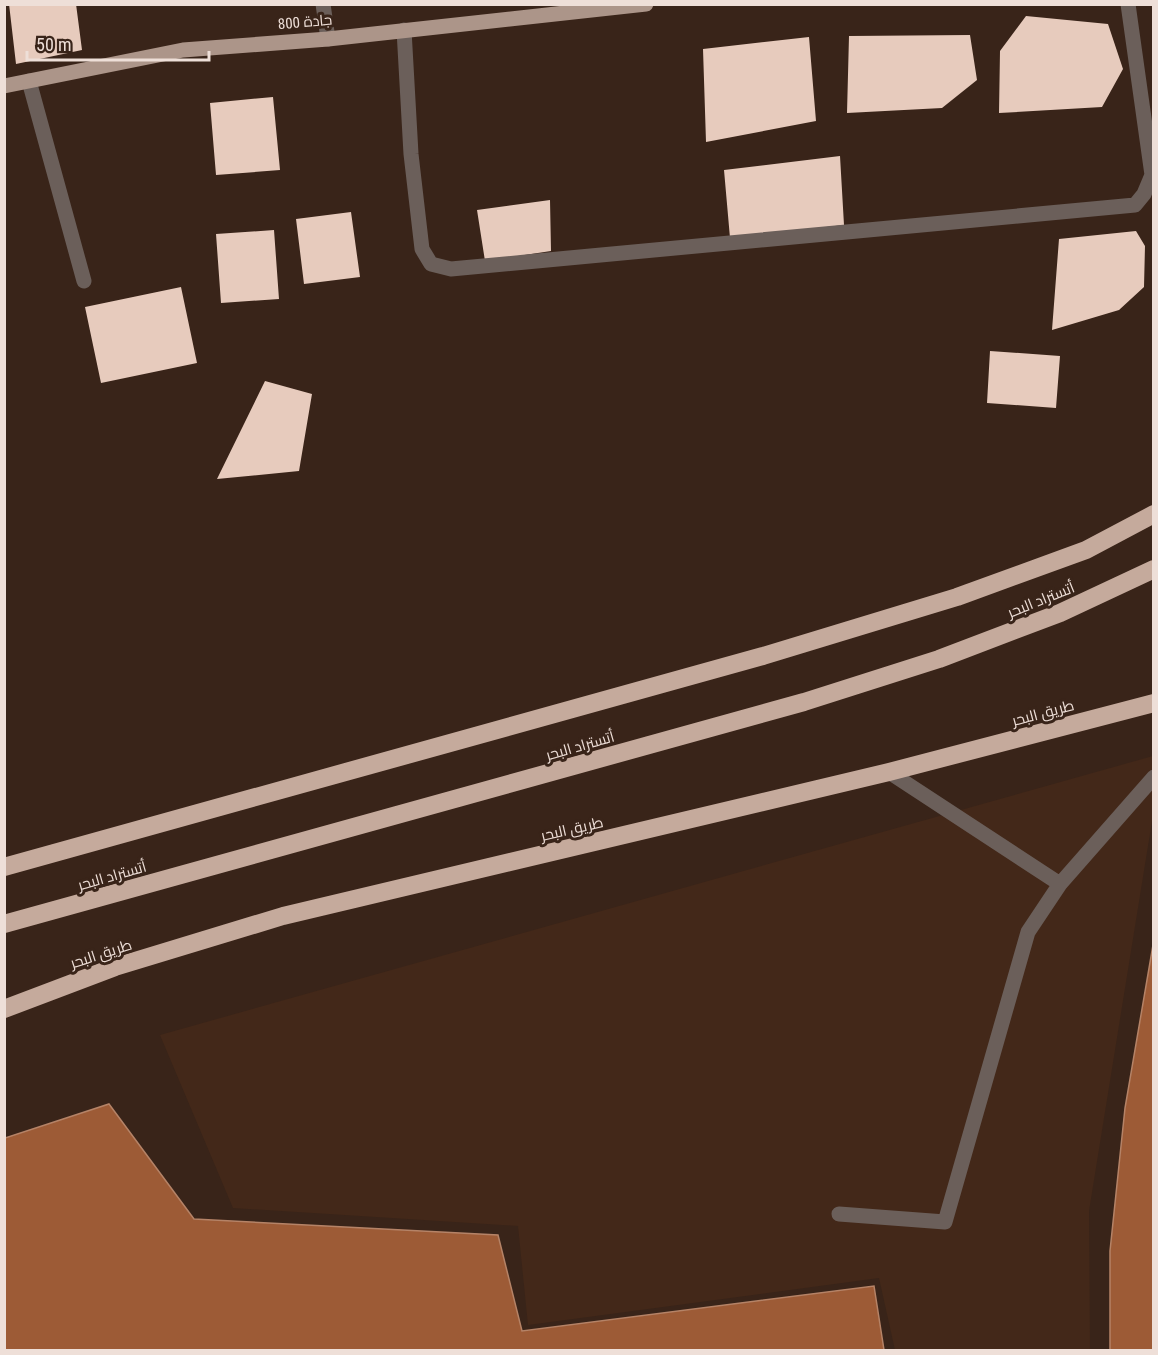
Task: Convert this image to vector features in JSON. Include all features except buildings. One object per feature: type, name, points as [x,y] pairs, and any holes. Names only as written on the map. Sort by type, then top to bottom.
[{"type":"highway","name":"أتستراد البحر","points":[[4,867],[763,656],[934,604],[1086,550],[1154,514]]},
{"type":"highway","name":"أتستراد البحر","points":[[4,924],[804,702],[939,659],[1038,622],[1154,569]]},
{"type":"highway","name":"طريق البحر","points":[[4,1009],[115,968],[283,916],[889,772],[1154,703]]},
{"type":"main road","name":"جادة 800","points":[[4,86],[183,50],[328,39],[646,4]]},
{"type":"street","points":[[323,4],[328,39]]},
{"type":"street","points":[[404,30],[411,154],[422,249],[431,264],[451,269],[1135,205],[1144,194],[1152,175],[1128,4]]},
{"type":"street","points":[[29,81],[84,281]]},
{"type":"street","points":[[889,772],[1060,884]]},
{"type":"street","points":[[839,1214],[945,1222],[1028,932],[1060,884],[1154,777]]},
{"type":"shaded area","points":[[1153,756],[1153,815],[1089,1211],[1090,1350],[895,1350],[879,1278],[528,1325],[518,1226],[233,1208],[160,1035]]},
{"type":"shaded area","points":[[1153,945],[1153,1350],[1110,1350],[1110,1251],[1125,1108]]},
{"type":"shaded area","points":[[109,1104],[194,1219],[498,1235],[522,1331],[874,1286],[884,1350],[5,1350],[5,1138]]}]
